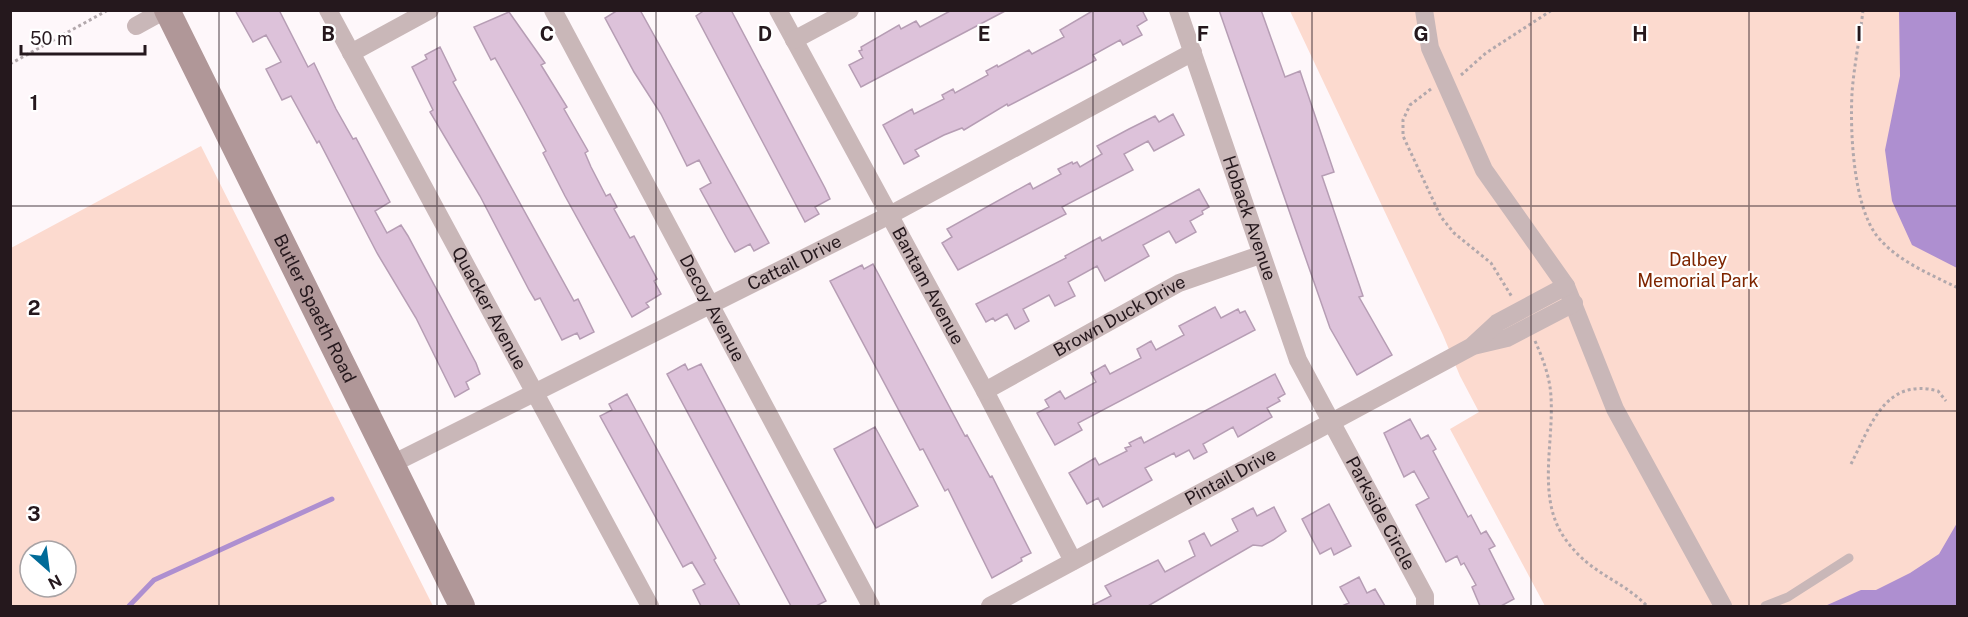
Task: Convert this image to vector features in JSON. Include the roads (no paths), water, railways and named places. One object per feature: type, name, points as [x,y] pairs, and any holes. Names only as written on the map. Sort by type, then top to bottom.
[{"type":"main road","name":"Butler Spaeth Road","points":[[166,10],[462,606]]},
{"type":"street","points":[[136,26],[166,10]]},
{"type":"street","name":"Quacker Avenue","points":[[328,10],[650,606]]},
{"type":"street","points":[[351,53],[430,10]]},
{"type":"street","name":"Decoy Avenue","points":[[553,10],[871,606]]},
{"type":"street","name":"Bantam Avenue","points":[[778,10],[985,391],[1073,561]]},
{"type":"street","points":[[794,40],[850,10]]},
{"type":"street","name":"Hoback Avenue","points":[[1178,10],[1260,255],[1298,360],[1331,422]]},
{"type":"street","points":[[1424,10],[1430,48],[1484,170],[1570,294],[1615,409],[1723,606]]},
{"type":"street","name":"Cattail Drive","points":[[392,464],[888,216],[1193,52]]},
{"type":"street","name":"Brown Duck Drive","points":[[985,391],[1179,283],[1260,255]]},
{"type":"street","name":"Pintail Drive","points":[[990,606],[1471,347],[1507,338],[1570,294]]},
{"type":"street","name":"Parkside Circle","points":[[1331,422],[1425,596],[1425,606]]},
{"type":"lane","points":[[1765,606],[1788,597],[1849,558]]},
{"type":"waterway","points":[[129,606],[154,580],[332,499]]},
{"type":"park label","name":"Dalbey Memorial Park","points":[[1698,270]]}]
